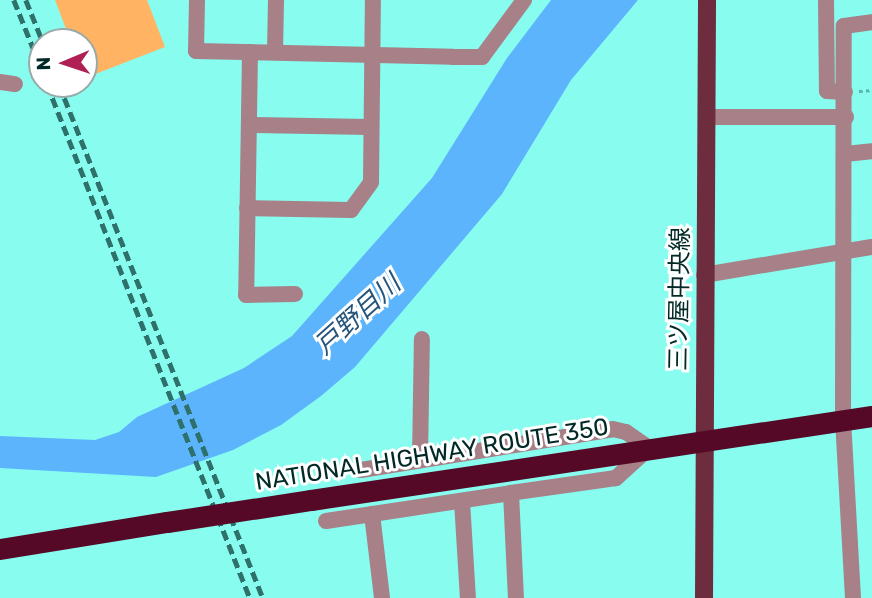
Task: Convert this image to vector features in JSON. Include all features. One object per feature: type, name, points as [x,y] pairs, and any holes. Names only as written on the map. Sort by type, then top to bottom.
[{"type":"highway","name":"NATIONAL HIGHWAY ROUTE 350","points":[[0,549],[463,476],[872,416]]},
{"type":"main road","name":"三ツ屋中央線","points":[[704,598],[707,0]]},
{"type":"street","points":[[197,0],[195,51],[453,57],[482,57],[524,0]]},
{"type":"street","points":[[275,52],[276,0]]},
{"type":"street","points":[[247,208],[351,210],[371,182],[373,0]]},
{"type":"street","points":[[826,0],[827,91],[845,92]]},
{"type":"street","points":[[853,598],[843,421],[844,26],[872,22]]},
{"type":"street","points":[[250,52],[246,295],[295,294]]},
{"type":"street","points":[[706,117],[845,117]]},
{"type":"street","points":[[248,125],[370,127]]},
{"type":"street","points":[[845,154],[872,150]]},
{"type":"street","points":[[704,275],[872,247]]},
{"type":"street","points":[[419,460],[422,339]]},
{"type":"street","points":[[326,521],[616,478],[649,448],[626,432],[613,429],[361,470]]},
{"type":"street","points":[[511,493],[516,598]]},
{"type":"street","points":[[462,501],[468,598]]},
{"type":"street","points":[[372,514],[382,598]]},
{"type":"shaded area","points":[[55,0],[147,0],[165,47],[98,73],[98,28],[66,28]]},
{"type":"water","name":"戸野目川","points":[[551,0],[638,0],[571,80],[502,194],[355,367],[321,396],[281,425],[233,450],[156,477],[0,468],[0,436],[95,440],[119,432],[137,417],[244,368],[292,336],[432,178],[507,58]]},
{"type":"railway","points":[[14,0],[28,35]]},
{"type":"railway","points":[[26,0],[37,28]]},
{"type":"railway","points":[[53,98],[250,598]]},
{"type":"railway","points":[[65,98],[263,598]]}]
